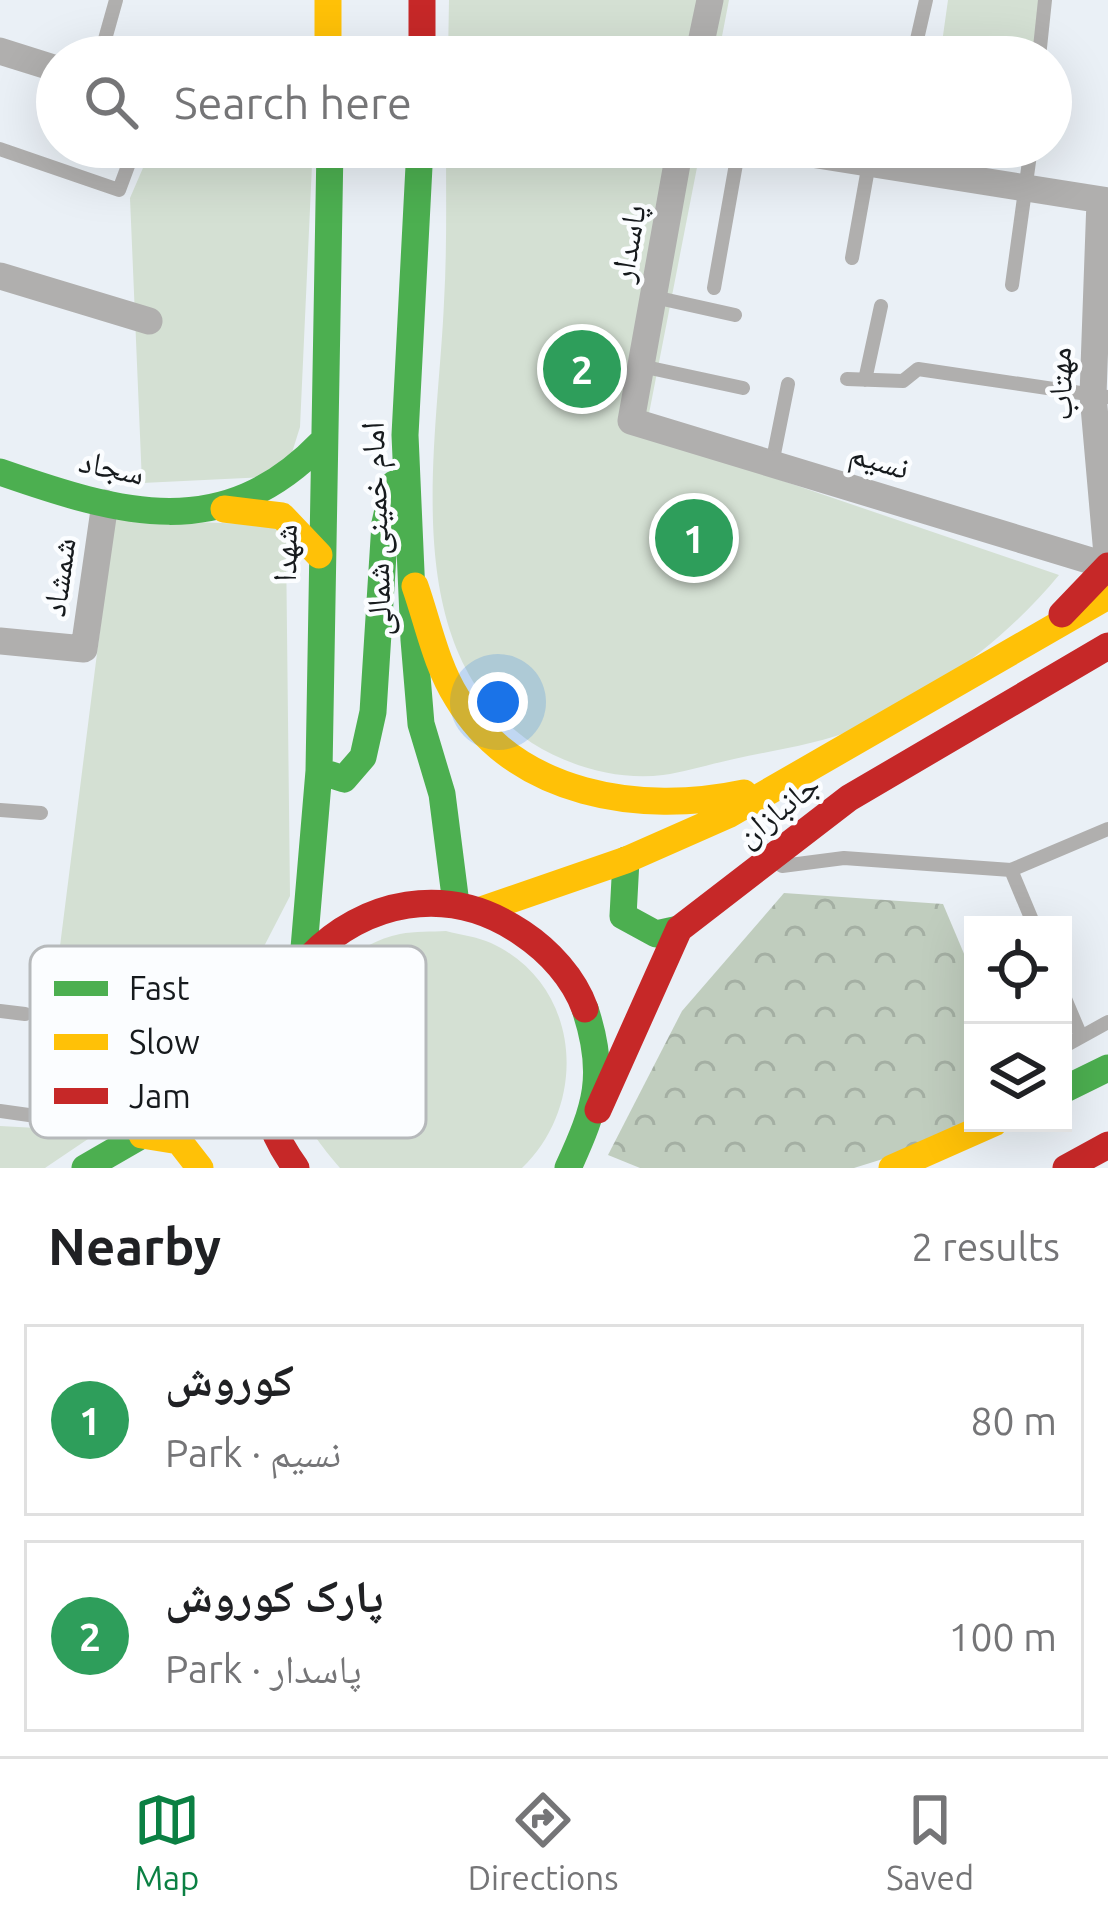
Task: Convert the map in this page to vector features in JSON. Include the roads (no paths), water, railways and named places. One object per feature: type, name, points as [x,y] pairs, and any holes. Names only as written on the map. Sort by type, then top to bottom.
[{"type":"main road","points":[[328,0],[328,36]]},
{"type":"main road","points":[[422,0],[422,36]]},
{"type":"main road","name":"شهدا","points":[[304,946],[319,771],[329,168]]},
{"type":"main road","name":"امام خمینی شمالی","points":[[419,168],[405,435],[422,724],[470,907]]},
{"type":"main road","points":[[319,771],[344,779],[363,757],[373,712],[385,523],[405,435]]},
{"type":"main road","name":"سجاد","points":[[212,508],[282,481],[322,442]]},
{"type":"main road","name":"سجاد","points":[[0,472],[140,512],[212,508],[282,516],[319,555]]},
{"type":"main road","points":[[1046,632],[1108,566]]},
{"type":"main road","points":[[415,586],[457,699],[491,743],[529,767],[593,792],[664,800],[729,797],[803,775]]},
{"type":"main road","name":"جانبازان","points":[[470,907],[626,860],[803,775],[1108,596]]},
{"type":"main road","name":"جانبازان","points":[[573,1161],[680,929],[849,797],[1108,646]]},
{"type":"main road","points":[[626,860],[623,916],[656,934],[680,929]]},
{"type":"main road","points":[[319,946],[340,927],[386,907],[435,901],[470,907],[531,933],[577,986],[592,1017],[601,1070],[592,1122]]},
{"type":"main road","points":[[1072,1086],[1108,1068]]},
{"type":"main road","points":[[892,1168],[975,1132]]},
{"type":"main road","points":[[85,1168],[137,1138]]},
{"type":"main road","points":[[158,1138],[179,1142],[200,1168]]},
{"type":"main road","points":[[281,1138],[296,1168]]},
{"type":"main road","points":[[1066,1168],[1108,1145]]},
{"type":"main road","points":[[573,1161],[604,1168]]},
{"type":"street","points":[[702,36],[710,0]]},
{"type":"street","points":[[0,51],[36,62]]},
{"type":"street","name":"پاسدار","points":[[631,422],[676,168]]},
{"type":"street","points":[[901,168],[1104,200]]},
{"type":"street","name":"مهتاب","points":[[1104,200],[1100,396],[1108,566]]},
{"type":"street","points":[[0,276],[149,321]]},
{"type":"street","name":"نسیم","points":[[631,422],[1108,566]]},
{"type":"street","name":"شمشاد","points":[[0,641],[84,649],[105,503]]},
{"type":"lane","points":[[106,36],[116,0]]},
{"type":"lane","points":[[918,36],[926,0]]},
{"type":"lane","points":[[1042,36],[1045,0]]},
{"type":"lane","points":[[0,149],[36,161]]},
{"type":"lane","points":[[55,168],[119,190],[127,168]]},
{"type":"lane","points":[[714,288],[735,168]]},
{"type":"lane","points":[[852,258],[868,168]]},
{"type":"lane","points":[[1012,286],[1029,168]]},
{"type":"lane","points":[[654,297],[735,315]]},
{"type":"lane","points":[[866,380],[881,306]]},
{"type":"lane","points":[[641,366],[743,388]]},
{"type":"lane","points":[[847,380],[903,381],[918,369],[1100,396]]},
{"type":"lane","points":[[772,464],[788,384]]},
{"type":"lane","points":[[0,810],[41,813]]},
{"type":"lane","points":[[760,869],[844,858],[1011,870],[1108,830]]},
{"type":"lane","points":[[1011,870],[1030,916]]},
{"type":"lane","points":[[0,1011],[25,1013]]},
{"type":"lane","points":[[1072,1015],[1080,1034]]},
{"type":"lane","points":[[1072,1040],[1108,1022]]},
{"type":"lane","points":[[0,1111],[30,1115]]},
{"type":"lane","points":[[944,1147],[964,1132]]},
{"type":"place","name":"پارک کوروش","points":[[582,369]]},
{"type":"place","name":"کوروش","points":[[694,538]]}]
